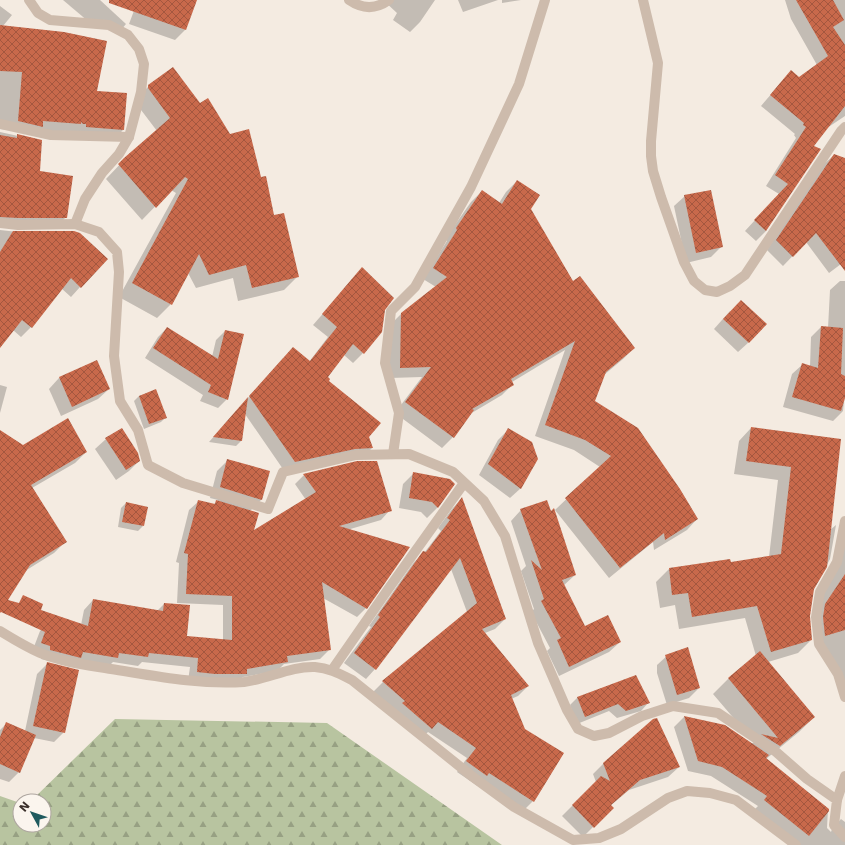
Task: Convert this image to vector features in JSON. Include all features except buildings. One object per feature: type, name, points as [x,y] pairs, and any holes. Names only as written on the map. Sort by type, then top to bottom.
[{"type":"street","points":[[29,0],[38,13],[50,20],[109,25],[128,35],[139,49],[144,64],[141,92],[129,137],[119,154],[102,173],[85,199],[75,224]]},
{"type":"street","points":[[348,0],[356,5],[369,8],[377,6],[388,0]]},
{"type":"street","points":[[393,454],[399,413],[385,363],[390,311],[415,287],[471,187],[519,84],[545,0]]},
{"type":"street","points":[[643,0],[658,63],[651,141],[653,171],[684,262],[694,281],[705,290],[717,292],[730,286],[745,275],[845,127]]},
{"type":"street","points":[[0,124],[51,135],[129,137]]},
{"type":"street","points":[[0,223],[18,225],[75,224],[99,232],[117,252],[119,272],[114,356],[120,401],[138,430],[148,465],[183,483],[268,509],[283,472],[356,454],[409,454],[453,472],[484,501],[505,536],[538,643],[567,710],[578,729],[594,736],[609,733],[642,716],[673,706],[718,713],[775,752],[807,779],[837,800]]},
{"type":"street","points":[[332,670],[464,483]]},
{"type":"street","points":[[845,521],[837,562],[820,592],[816,617],[819,644],[838,674],[845,697]]},
{"type":"street","points":[[0,631],[34,650],[62,660],[160,677],[207,683],[245,682],[293,669],[315,667],[332,670],[352,680],[473,777],[514,807],[573,840],[599,838],[621,830],[668,798],[687,791],[710,793],[736,800],[796,845]]},
{"type":"street","points":[[845,776],[837,800],[834,825],[845,837]]},
{"type":"green space","points":[[115,719],[327,723],[502,845],[0,845],[0,796],[12,800],[12,833],[52,833],[52,793],[39,793]]}]
